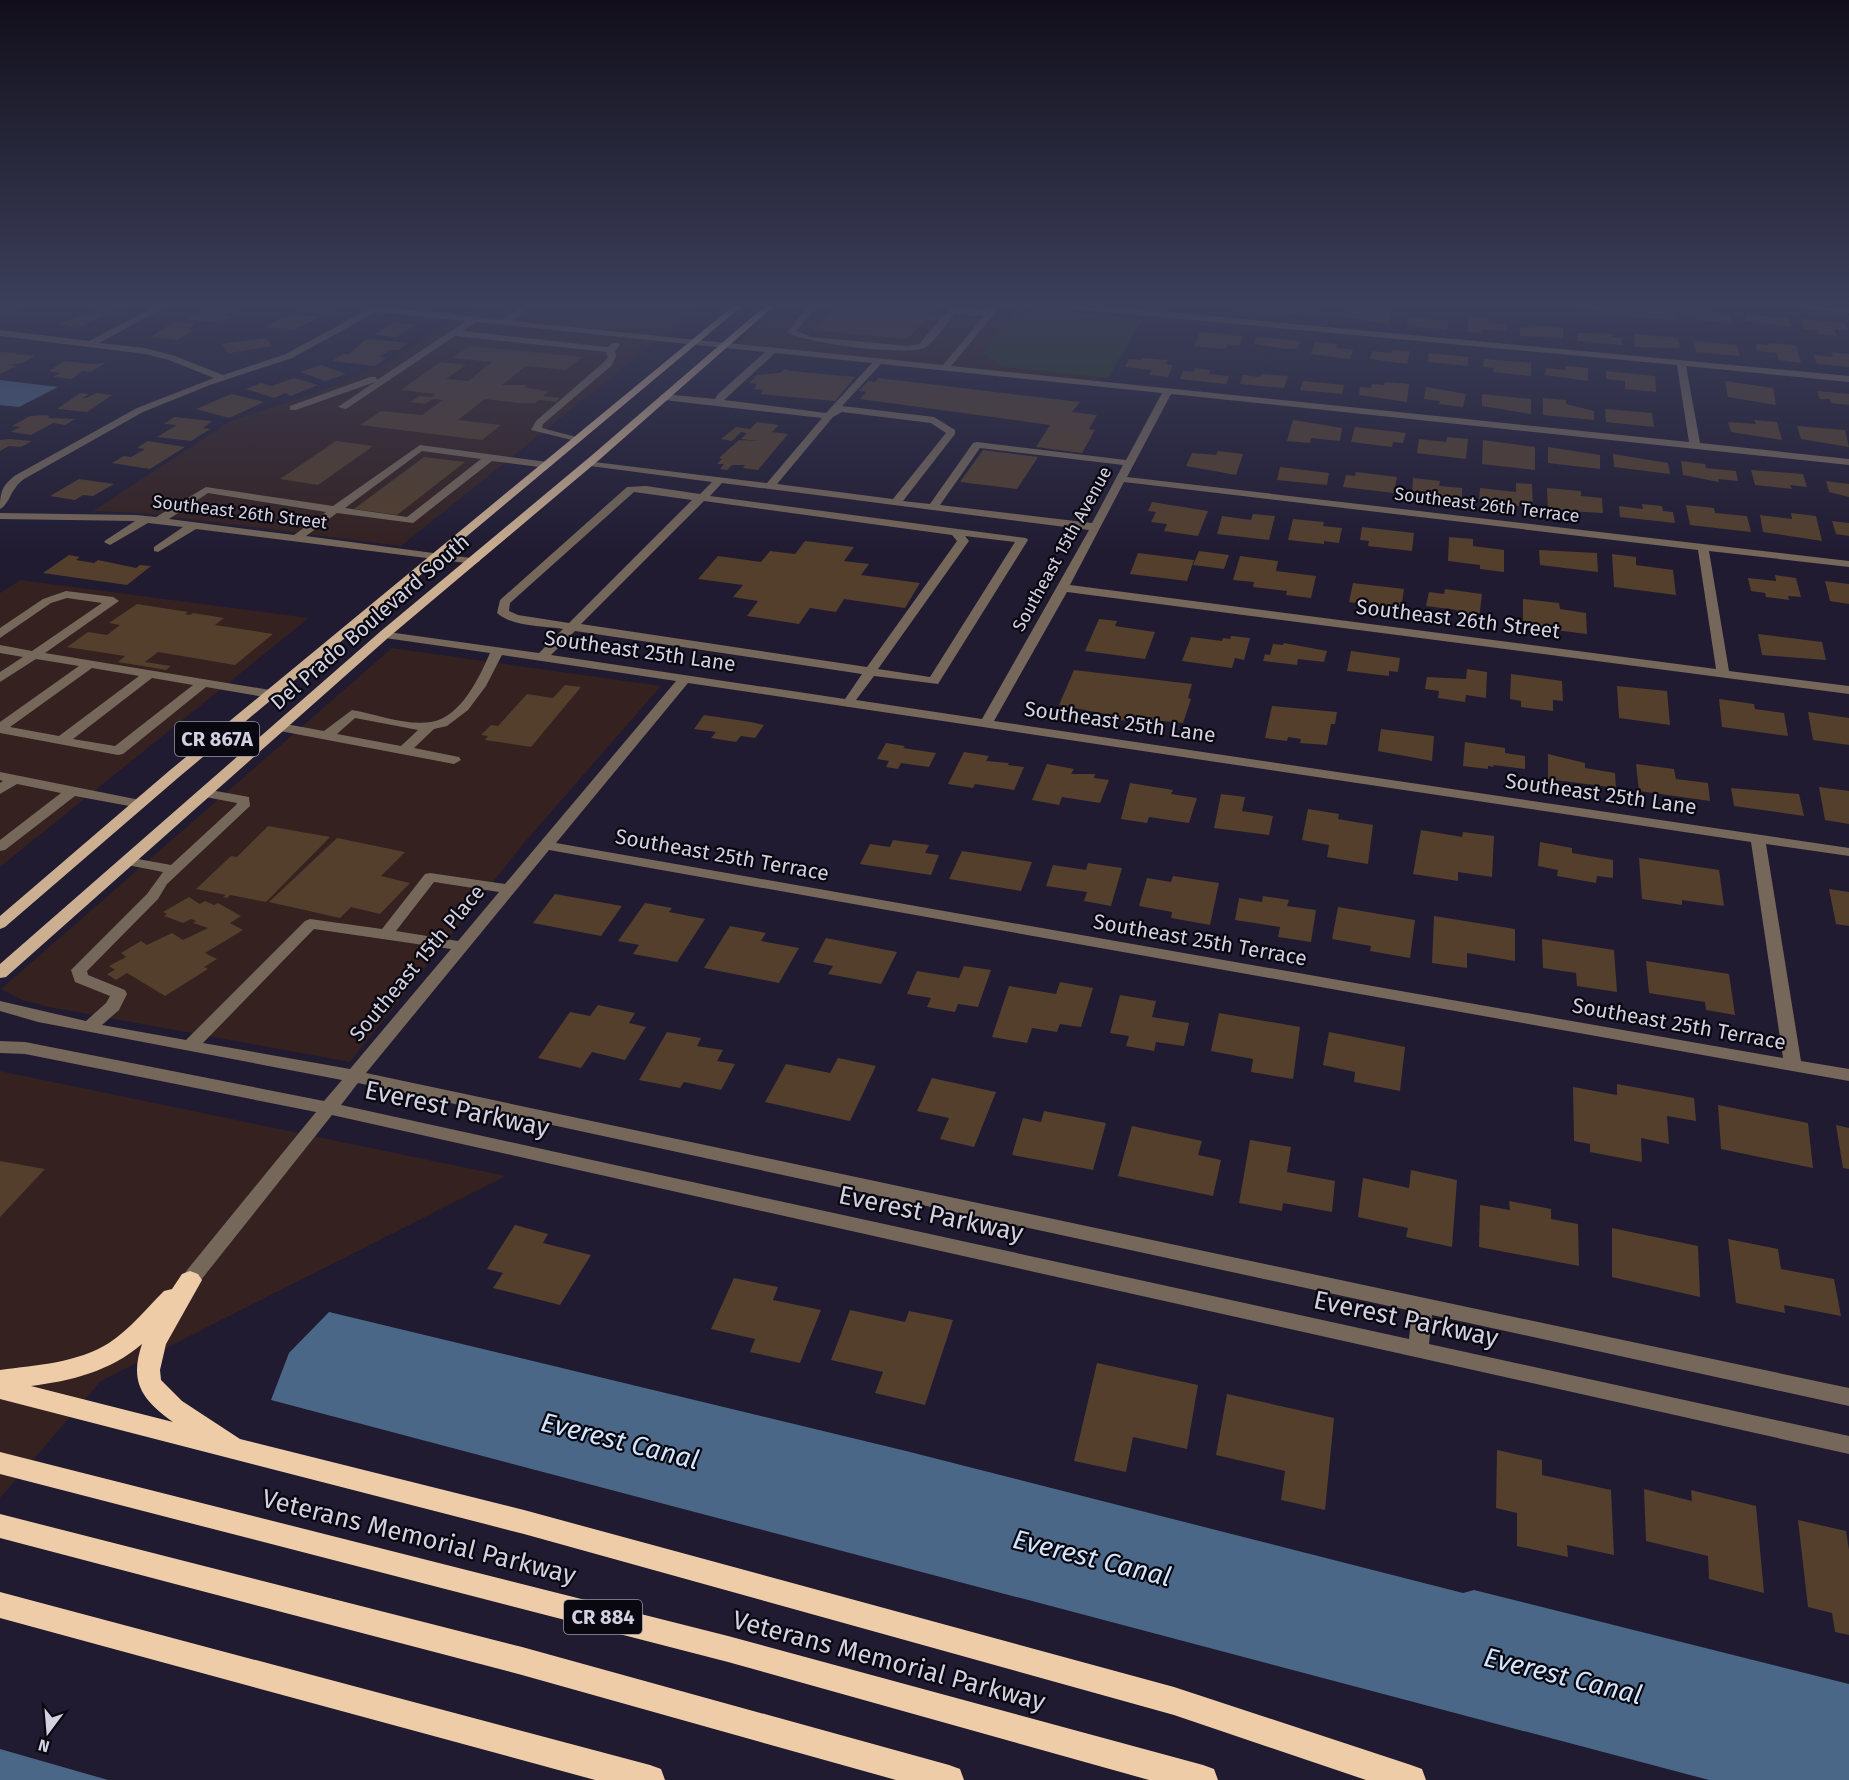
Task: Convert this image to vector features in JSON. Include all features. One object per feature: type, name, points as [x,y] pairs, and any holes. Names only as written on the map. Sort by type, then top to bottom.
[{"type":"highway","points":[[0,1380],[60,1372],[101,1359],[119,1349],[142,1329],[190,1280]]},
{"type":"highway","points":[[190,1280],[160,1331],[148,1368],[149,1381],[174,1409],[247,1453]]},
{"type":"highway","points":[[0,1389],[524,1522],[1174,1701],[1411,1780]]},
{"type":"highway","name":"Veterans Memorial Parkway","points":[[0,1463],[728,1649],[1203,1780]]},
{"type":"highway","points":[[0,1526],[522,1660],[949,1780]]},
{"type":"highway","points":[[0,1605],[650,1780]]},
{"type":"main road","name":"Del Prado Boulevard South","points":[[0,924],[270,694],[639,389]]},
{"type":"main road","name":"Del Prado Boulevard South","points":[[0,973],[385,634],[590,463],[673,389]]},
{"type":"street","points":[[0,506],[9,485],[20,477],[140,410],[194,389]]},
{"type":"street","points":[[293,408],[345,389]]},
{"type":"street","points":[[343,407],[370,389]]},
{"type":"street","points":[[577,440],[536,430],[539,423],[579,389]]},
{"type":"street","points":[[719,402],[721,396],[729,389]]},
{"type":"street","points":[[770,487],[853,389]]},
{"type":"street","points":[[1149,389],[1849,462]]},
{"type":"street","points":[[1685,389],[1695,446]]},
{"type":"street","name":"Southeast 15th Avenue","points":[[986,723],[1168,391]]},
{"type":"street","points":[[664,397],[828,416],[840,409],[934,420],[952,432],[896,503]]},
{"type":"street","points":[[933,508],[976,445],[1130,463]]},
{"type":"street","points":[[298,537],[420,448],[547,465]]},
{"type":"street","points":[[110,542],[206,490],[409,521],[490,457]]},
{"type":"street","points":[[590,463],[1095,527]]},
{"type":"street","name":"Southeast 26th Terrace","points":[[1121,479],[1849,564]]},
{"type":"street","points":[[542,657],[720,480]]},
{"type":"street","points":[[631,489],[955,532],[1022,540],[934,681],[514,618],[503,613],[504,602],[631,489]]},
{"type":"street","name":"Southeast 26th Street","points":[[0,516],[109,516],[152,520],[474,561]]},
{"type":"street","points":[[158,549],[194,525]]},
{"type":"street","points":[[848,703],[963,541],[955,532]]},
{"type":"street","points":[[1703,547],[1723,673]]},
{"type":"street","name":"Southeast 26th Street","points":[[1062,588],[1849,690]]},
{"type":"street","points":[[0,634],[47,601],[66,594],[113,601],[0,678]]},
{"type":"street","name":"Southeast 25th Lane","points":[[385,634],[1849,852]]},
{"type":"street","points":[[0,649],[270,694]]},
{"type":"street","points":[[326,736],[352,714],[430,726],[446,722],[484,682],[497,652]]},
{"type":"street","points":[[0,729],[90,664]]},
{"type":"street","points":[[61,741],[150,674]]},
{"type":"street","name":"Southeast 15th Place","points":[[190,1280],[354,1076],[684,679]]},
{"type":"street","points":[[0,729],[118,751],[203,683]]},
{"type":"street","points":[[404,750],[430,726]]},
{"type":"street","points":[[280,727],[454,760]]},
{"type":"street","points":[[0,790],[7,778],[140,804]]},
{"type":"street","points":[[0,847],[72,791]]},
{"type":"street","points":[[90,1028],[113,1006],[119,994],[81,978],[79,970],[153,896],[161,882],[243,806],[244,800],[205,793]]},
{"type":"street","points":[[1758,838],[1793,1065]]},
{"type":"street","name":"Southeast 25th Terrace","points":[[544,845],[1849,1075]]},
{"type":"street","points":[[128,861],[174,870]]},
{"type":"street","points":[[386,934],[430,877],[508,889]]},
{"type":"street","points":[[189,1047],[310,924],[461,946]]},
{"type":"street","name":"Everest Parkway","points":[[0,1006],[90,1028],[354,1076],[1849,1396]]},
{"type":"street","name":"Everest Parkway","points":[[0,1047],[25,1048],[328,1108],[1849,1445]]},
{"type":"street","points":[[1418,1350],[1423,1305]]},
{"type":"shaded area","points":[[597,389],[401,546],[142,513],[93,511],[231,421],[323,390]]},
{"type":"shaded area","points":[[20,580],[309,618],[0,867],[0,593]]},
{"type":"shaded area","points":[[392,648],[661,686],[524,843],[350,1062],[49,1007],[22,1000],[1,989]]},
{"type":"shaded area","points":[[0,1071],[506,1176],[101,1381],[0,1498]]},
{"type":"water","points":[[0,389],[54,389],[19,407],[0,405]]},
{"type":"water","name":"Everest Canal","points":[[329,1312],[906,1451],[1463,1593],[1474,1590],[1849,1684],[1849,1780],[1709,1780],[271,1400],[289,1353]]},
{"type":"water","points":[[0,1749],[108,1780],[0,1780]]},
{"type":"building","points":[[246,389],[308,389],[291,396],[285,393],[274,398]]},
{"type":"building","points":[[534,389],[549,392],[543,396],[560,398],[556,402],[539,400],[535,403],[485,399],[458,420],[501,425],[482,440],[360,425],[381,411],[422,415],[443,400],[433,399],[425,404],[410,402],[419,396],[431,397],[436,394],[401,390]]},
{"type":"building","points":[[755,389],[845,389],[835,401],[760,394],[764,390]]},
{"type":"building","points":[[861,389],[971,389],[1080,402],[1072,412],[1097,415],[1089,429],[1095,430],[1082,453],[1036,447],[1050,425],[860,399],[866,392],[859,391]]},
{"type":"building","points":[[1300,389],[1343,389],[1342,394]]},
{"type":"building","points":[[1360,389],[1408,389],[1407,402],[1359,395]]},
{"type":"building","points":[[1426,389],[1466,394],[1463,407],[1439,404],[1440,401],[1424,399]]},
{"type":"building","points":[[1626,389],[1656,389],[1656,392]]},
{"type":"building","points":[[1727,389],[1773,389],[1776,405],[1728,397]]},
{"type":"building","points":[[1817,391],[1849,394],[1849,405],[1831,403],[1830,399],[1820,399]]},
{"type":"building","points":[[80,393],[89,394],[82,398],[96,393],[112,395],[87,412],[57,409]]},
{"type":"building","points":[[231,394],[264,402],[229,418],[196,409]]},
{"type":"building","points":[[1482,394],[1531,399],[1531,414],[1482,406]]},
{"type":"building","points":[[1543,398],[1566,400],[1566,404],[1594,411],[1594,420],[1543,415]]},
{"type":"building","points":[[1605,409],[1652,413],[1654,427],[1606,422]]},
{"type":"building","points":[[30,416],[50,416],[47,418],[75,419],[65,425],[53,423],[31,435],[11,432],[20,427],[12,426]]},
{"type":"building","points":[[174,417],[212,421],[203,428],[210,429],[191,441],[157,437],[177,425],[164,424]]},
{"type":"building","points":[[1293,420],[1342,428],[1340,441],[1311,438],[1310,443],[1287,441]]},
{"type":"building","points":[[1754,420],[1777,422],[1782,440],[1731,432],[1728,422],[1756,424]]},
{"type":"building","points":[[757,422],[779,425],[772,432],[788,434],[758,470],[743,468],[745,465],[732,465],[727,470],[720,469],[724,464],[717,464],[722,459],[719,458],[739,440],[761,441],[741,439],[747,433],[741,432],[732,441],[721,439],[736,427],[750,429]]},
{"type":"building","points":[[1797,426],[1845,430],[1849,447],[1801,439]]},
{"type":"building","points":[[1355,427],[1406,433],[1403,443],[1393,442],[1392,447],[1351,442]]},
{"type":"building","points":[[1447,437],[1468,439],[1466,459],[1417,453],[1419,439],[1446,442]]},
{"type":"building","points":[[0,440],[32,441],[21,447],[9,446],[0,451]]},
{"type":"building","points":[[1483,440],[1535,447],[1535,470],[1482,464]]},
{"type":"building","points":[[148,441],[185,447],[150,469],[112,463],[124,456],[131,457],[145,449],[137,448]]},
{"type":"building","points":[[336,441],[373,446],[318,485],[280,479]]},
{"type":"building","points":[[1548,447],[1600,455],[1600,469],[1548,463]]},
{"type":"building","points":[[983,450],[1038,457],[1017,489],[960,482]]},
{"type":"building","points":[[1218,451],[1243,454],[1236,475],[1186,466],[1192,453],[1216,455]]},
{"type":"building","points":[[1613,454],[1668,463],[1670,474],[1614,467]]},
{"type":"building","points":[[424,457],[465,462],[397,515],[354,509]]},
{"type":"building","points":[[1681,461],[1705,464],[1706,468],[1736,471],[1738,481],[1718,479],[1719,482],[1683,475]]},
{"type":"building","points":[[1280,467],[1329,473],[1327,485],[1277,480]]},
{"type":"building","points":[[1751,470],[1803,474],[1807,487],[1790,485],[1792,489],[1755,485]]},
{"type":"building","points":[[1356,472],[1397,477],[1394,493],[1343,487],[1346,475],[1355,476]]},
{"type":"building","points":[[1413,478],[1440,481],[1439,486],[1462,488],[1462,500],[1412,495]]},
{"type":"building","points":[[79,479],[114,484],[93,496],[83,495],[75,500],[50,496]]},
{"type":"building","points":[[1826,481],[1849,484],[1849,497],[1829,492]]},
{"type":"building","points":[[1516,483],[1532,484],[1533,508],[1479,500],[1480,488],[1516,492]]},
{"type":"building","points":[[1547,488],[1581,491],[1581,496],[1602,498],[1603,513],[1548,510]]},
{"type":"building","points":[[1152,502],[1208,511],[1198,536],[1164,531],[1167,524],[1151,522],[1156,512],[1148,511]]},
{"type":"building","points":[[1642,504],[1662,506],[1663,511],[1673,512],[1675,523],[1620,517],[1619,506],[1643,509]]},
{"type":"building","points":[[1686,505],[1714,508],[1715,513],[1747,516],[1751,532],[1690,525]]},
{"type":"building","points":[[1791,513],[1816,516],[1822,541],[1763,532],[1760,515],[1792,519]]},
{"type":"building","points":[[1253,514],[1275,516],[1269,540],[1217,534],[1222,516],[1251,520]]},
{"type":"building","points":[[1293,519],[1324,522],[1323,526],[1342,528],[1339,543],[1324,541],[1324,544],[1288,540]]},
{"type":"building","points":[[1832,521],[1849,523],[1849,536],[1836,534]]},
{"type":"building","points":[[1362,527],[1414,533],[1412,551],[1368,546],[1369,541],[1360,540]]},
{"type":"building","points":[[1449,537],[1473,539],[1473,546],[1504,550],[1504,572],[1480,569],[1480,565],[1448,561]]},
{"type":"building","points":[[805,541],[854,547],[844,561],[869,564],[861,575],[920,583],[905,608],[844,599],[836,612],[810,608],[799,624],[747,616],[758,601],[733,597],[743,585],[698,579],[718,556],[761,562],[770,551],[795,554]]},
{"type":"building","points":[[1539,550],[1597,553],[1598,572],[1540,565]]},
{"type":"building","points":[[1199,551],[1229,555],[1224,569],[1193,565]]},
{"type":"building","points":[[1138,553],[1194,560],[1187,581],[1130,574]]},
{"type":"building","points":[[1612,554],[1636,557],[1636,565],[1673,570],[1676,595],[1614,587]]},
{"type":"building","points":[[69,555],[80,557],[76,560],[94,563],[98,560],[136,568],[140,565],[151,566],[127,585],[43,573]]},
{"type":"building","points":[[1240,556],[1278,561],[1276,571],[1316,576],[1311,598],[1286,595],[1287,591],[1253,587],[1254,582],[1233,580]]},
{"type":"building","points":[[1775,575],[1796,578],[1801,597],[1788,596],[1789,600],[1766,597],[1765,593],[1751,591],[1748,578],[1776,581]]},
{"type":"building","points":[[1825,581],[1849,584],[1849,604],[1830,601]]},
{"type":"building","points":[[1353,583],[1404,589],[1401,609],[1349,602]]},
{"type":"building","points":[[1445,589],[1482,594],[1479,619],[1456,616],[1457,610],[1426,606],[1429,592],[1444,594]]},
{"type":"building","points":[[1523,599],[1559,603],[1560,609],[1586,613],[1587,634],[1523,626]]},
{"type":"building","points":[[137,604],[188,612],[185,614],[190,615],[193,613],[224,618],[215,625],[273,634],[235,665],[158,652],[145,662],[171,666],[166,670],[118,662],[125,656],[67,647],[88,632],[107,635],[120,625],[109,623]]},
{"type":"building","points":[[1099,619],[1117,621],[1115,626],[1155,632],[1145,659],[1085,651]]},
{"type":"building","points":[[1758,634],[1822,642],[1826,660],[1762,655]]},
{"type":"building","points":[[1231,636],[1250,638],[1244,660],[1235,658],[1232,668],[1182,661],[1191,637],[1222,641],[1223,638],[1230,639]]},
{"type":"building","points":[[1284,643],[1327,651],[1324,662],[1298,659],[1297,665],[1263,661],[1265,654],[1270,655],[1273,644],[1283,645]]},
{"type":"building","points":[[1351,651],[1400,658],[1398,672],[1389,671],[1389,676],[1347,671]]},
{"type":"building","points":[[1467,669],[1487,672],[1486,698],[1466,695],[1465,702],[1438,698],[1439,691],[1425,689],[1427,677],[1466,679]]},
{"type":"building","points":[[1074,670],[1192,684],[1188,698],[1191,699],[1183,723],[1129,718],[1128,721],[1109,719],[1111,715],[1059,705]]},
{"type":"building","points":[[1511,674],[1562,681],[1563,701],[1553,700],[1553,711],[1521,707],[1521,701],[1510,699]]},
{"type":"building","points":[[565,685],[581,687],[531,747],[485,740],[488,736],[481,735],[491,725],[498,726],[527,694],[553,698]]},
{"type":"building","points":[[1617,686],[1667,691],[1670,725],[1619,718]]},
{"type":"building","points":[[1719,699],[1754,704],[1755,709],[1784,713],[1788,736],[1722,727]]},
{"type":"building","points":[[1272,706],[1337,712],[1335,724],[1331,724],[1327,745],[1300,743],[1301,739],[1288,737],[1287,741],[1265,738]]},
{"type":"building","points":[[1808,712],[1849,718],[1849,745],[1813,740]]},
{"type":"building","points":[[704,715],[764,725],[755,738],[741,736],[736,742],[711,738],[716,732],[694,729]]},
{"type":"building","points":[[1381,729],[1434,736],[1432,761],[1378,751]]},
{"type":"building","points":[[1465,742],[1505,748],[1505,753],[1525,756],[1525,769],[1493,765],[1494,767],[1488,766],[1488,769],[1463,766]]},
{"type":"building","points":[[886,743],[936,753],[929,767],[901,763],[898,769],[886,767],[889,761],[877,759]]},
{"type":"building","points":[[964,752],[989,756],[986,761],[1024,767],[1014,790],[975,784],[973,788],[948,784]]},
{"type":"building","points":[[1548,754],[1585,763],[1585,768],[1615,773],[1616,788],[1548,779]]},
{"type":"building","points":[[1047,764],[1074,769],[1071,774],[1095,774],[1094,778],[1109,780],[1100,803],[1062,797],[1059,805],[1032,800]]},
{"type":"building","points":[[1636,764],[1674,769],[1676,779],[1708,783],[1710,801],[1639,791]]},
{"type":"building","points":[[1130,783],[1173,790],[1171,794],[1197,798],[1189,823],[1149,817],[1147,823],[1121,819]]},
{"type":"building","points":[[1819,787],[1849,791],[1849,824],[1825,820]]},
{"type":"building","points":[[1731,788],[1799,794],[1804,816],[1734,806]]},
{"type":"building","points":[[1221,794],[1245,797],[1242,811],[1273,816],[1269,835],[1214,828]]},
{"type":"building","points":[[1308,809],[1339,814],[1338,819],[1373,825],[1368,864],[1327,857],[1329,845],[1302,840]]},
{"type":"building","points":[[268,826],[330,837],[266,902],[230,895],[227,898],[223,897],[226,895],[196,889],[231,856],[237,857]]},
{"type":"building","points":[[1421,830],[1462,837],[1463,832],[1494,836],[1492,877],[1458,872],[1458,881],[1413,874]]},
{"type":"building","points":[[337,838],[405,852],[381,876],[410,883],[380,914],[351,907],[340,918],[269,902]]},
{"type":"building","points":[[893,840],[929,845],[925,853],[939,855],[931,875],[860,864],[870,844],[890,847]]},
{"type":"building","points":[[1540,842],[1572,848],[1572,853],[1613,860],[1613,878],[1597,876],[1596,883],[1557,876],[1558,870],[1538,866]]},
{"type":"building","points":[[962,851],[1032,862],[1021,891],[949,879]]},
{"type":"building","points":[[1639,858],[1719,870],[1724,906],[1682,900],[1682,905],[1642,899]]},
{"type":"building","points":[[1088,863],[1122,868],[1111,906],[1084,901],[1087,892],[1046,886],[1053,865],[1086,870]]},
{"type":"building","points":[[1173,876],[1219,883],[1210,925],[1171,918],[1172,912],[1139,906],[1147,878],[1171,882]]},
{"type":"building","points":[[1829,889],[1849,892],[1849,926],[1836,924]]},
{"type":"building","points":[[555,894],[622,906],[601,936],[533,923]]},
{"type":"building","points":[[1263,896],[1289,900],[1287,906],[1316,910],[1311,942],[1278,937],[1280,927],[1235,920],[1239,898],[1262,902]]},
{"type":"building","points":[[189,897],[200,904],[205,901],[214,905],[218,903],[241,916],[230,923],[243,930],[205,953],[217,959],[204,967],[208,969],[165,996],[127,973],[116,980],[107,974],[115,970],[109,966],[126,957],[121,953],[141,941],[147,945],[172,933],[183,940],[208,928],[193,923],[196,921],[191,919],[183,923],[164,916],[167,914],[163,912]]},
{"type":"building","points":[[645,903],[672,908],[669,912],[705,919],[677,962],[633,954],[639,945],[618,941]]},
{"type":"building","points":[[1338,907],[1415,920],[1410,958],[1370,951],[1371,946],[1332,939]]},
{"type":"building","points":[[1434,916],[1515,929],[1515,961],[1467,953],[1467,968],[1432,963]]},
{"type":"building","points":[[730,926],[766,933],[761,941],[799,948],[779,983],[704,968]]},
{"type":"building","points":[[826,938],[897,952],[881,984],[828,974],[833,966],[813,962]]},
{"type":"building","points":[[1542,939],[1614,950],[1617,992],[1577,986],[1576,973],[1543,968]]},
{"type":"building","points":[[1646,961],[1729,974],[1735,1015],[1706,1010],[1705,1002],[1649,993]]},
{"type":"building","points":[[964,966],[991,970],[978,1007],[958,1004],[955,1012],[927,1007],[931,998],[907,994],[917,971],[959,978]]},
{"type":"building","points":[[1060,982],[1093,988],[1081,1027],[1060,1024],[1057,1032],[1032,1028],[1027,1043],[992,1037],[1009,986],[1056,994]]},
{"type":"building","points":[[1120,995],[1156,1001],[1152,1017],[1189,1023],[1184,1046],[1156,1042],[1154,1051],[1126,1046],[1129,1036],[1110,1033]]},
{"type":"building","points":[[598,1005],[635,1013],[629,1023],[646,1027],[625,1060],[592,1052],[581,1068],[538,1058],[570,1012],[590,1016]]},
{"type":"building","points":[[1219,1013],[1300,1027],[1293,1079],[1251,1072],[1253,1059],[1211,1051]]},
{"type":"building","points":[[667,1032],[701,1038],[697,1046],[723,1050],[717,1061],[735,1064],[721,1090],[684,1082],[680,1088],[639,1080]]},
{"type":"building","points":[[1329,1032],[1405,1047],[1400,1091],[1354,1082],[1355,1072],[1323,1065]]},
{"type":"building","points":[[838,1058],[876,1066],[850,1121],[765,1102],[786,1064],[830,1073]]},
{"type":"building","points":[[932,1078],[996,1092],[974,1147],[940,1139],[949,1118],[917,1111]]},
{"type":"building","points":[[1617,1084],[1694,1098],[1696,1121],[1667,1116],[1669,1144],[1641,1138],[1642,1162],[1590,1152],[1590,1144],[1574,1141],[1573,1087],[1617,1095]]},
{"type":"building","points":[[1718,1105],[1808,1123],[1813,1168],[1721,1149]]},
{"type":"building","points":[[1044,1111],[1106,1123],[1093,1170],[1012,1155],[1023,1118],[1041,1122]]},
{"type":"building","points":[[1836,1125],[1849,1128],[1849,1169],[1843,1168]]},
{"type":"building","points":[[1132,1126],[1202,1141],[1198,1155],[1221,1160],[1213,1196],[1118,1176]]},
{"type":"building","points":[[1250,1140],[1291,1147],[1287,1172],[1335,1181],[1332,1212],[1283,1203],[1282,1211],[1239,1203]]},
{"type":"building","points":[[0,1161],[45,1169],[0,1217]]},
{"type":"building","points":[[1411,1170],[1457,1180],[1452,1247],[1406,1237],[1408,1228],[1358,1217],[1363,1178],[1409,1188]]},
{"type":"building","points":[[1509,1201],[1551,1209],[1551,1219],[1578,1224],[1579,1266],[1479,1247],[1480,1205],[1510,1210]]},
{"type":"building","points":[[515,1225],[548,1234],[543,1243],[591,1255],[560,1305],[493,1288],[503,1273],[487,1269]]},
{"type":"building","points":[[1612,1228],[1698,1246],[1700,1297],[1612,1277]]},
{"type":"building","points":[[1728,1239],[1778,1249],[1781,1269],[1834,1279],[1841,1316],[1784,1305],[1785,1313],[1736,1303]]},
{"type":"building","points":[[734,1278],[778,1287],[773,1300],[821,1310],[800,1363],[750,1352],[755,1339],[711,1329]]},
{"type":"building","points":[[850,1310],[905,1322],[909,1311],[953,1320],[925,1405],[875,1393],[883,1372],[831,1360]]},
{"type":"building","points":[[1097,1363],[1198,1385],[1187,1449],[1133,1437],[1126,1472],[1074,1461]]},
{"type":"building","points":[[1227,1394],[1334,1418],[1325,1510],[1281,1500],[1285,1471],[1216,1455]]},
{"type":"building","points":[[1497,1450],[1542,1460],[1542,1475],[1611,1490],[1614,1555],[1567,1545],[1568,1557],[1517,1546],[1517,1513],[1496,1508]]},
{"type":"building","points":[[1644,1489],[1692,1501],[1691,1490],[1756,1506],[1764,1593],[1709,1579],[1708,1556],[1646,1541]]},
{"type":"building","points":[[1798,1520],[1846,1531],[1849,1550],[1849,1635],[1835,1632],[1832,1613],[1808,1607]]}]
